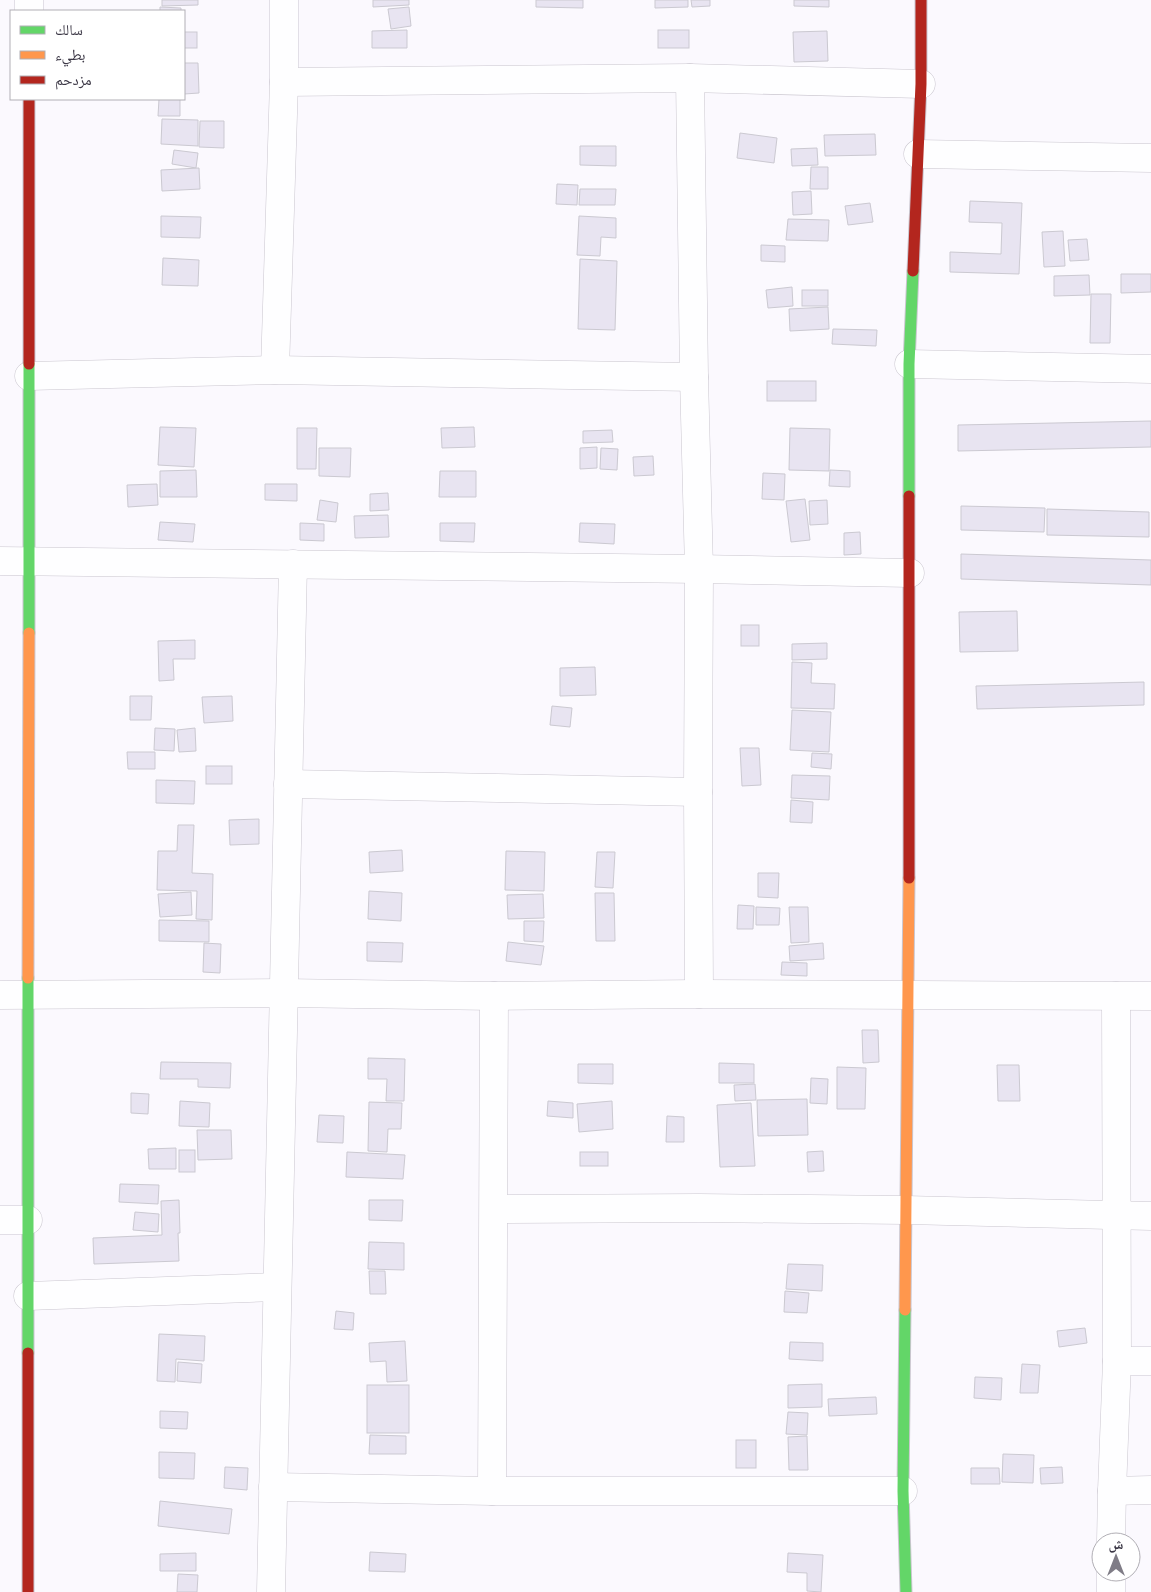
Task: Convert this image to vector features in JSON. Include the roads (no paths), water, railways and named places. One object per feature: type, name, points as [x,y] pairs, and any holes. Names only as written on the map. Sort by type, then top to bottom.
[{"type":"street","points":[[275,370],[284,82],[284,0]]},
{"type":"street","points":[[906,1592],[903,1491],[909,994],[909,364],[921,84],[922,0]]},
{"type":"street","points":[[284,82],[690,78],[921,84]]},
{"type":"street","points":[[690,78],[699,569],[699,994]]},
{"type":"street","points":[[28,1592],[29,100]]},
{"type":"street","points":[[918,154],[1151,158]]},
{"type":"street","points":[[909,364],[1151,369]]},
{"type":"street","points":[[29,376],[275,370],[694,377]]},
{"type":"street","points":[[0,561],[699,569],[910,574]]},
{"type":"street","points":[[271,1592],[293,564]]},
{"type":"street","points":[[288,784],[698,792]]},
{"type":"street","points":[[0,995],[284,993],[494,996],[699,994],[1151,996]]},
{"type":"street","points":[[492,1491],[494,996]]},
{"type":"street","points":[[1112,1532],[1117,1360],[1115,1216],[1116,996]]},
{"type":"street","points":[[494,1209],[906,1210],[1151,1216]]},
{"type":"street","points":[[0,1220],[28,1220]]},
{"type":"street","points":[[28,1296],[277,1288]]},
{"type":"street","points":[[1117,1360],[1151,1360]]},
{"type":"street","points":[[273,1488],[492,1491],[903,1491]]},
{"type":"street","points":[[1112,1491],[1151,1490]]}]
